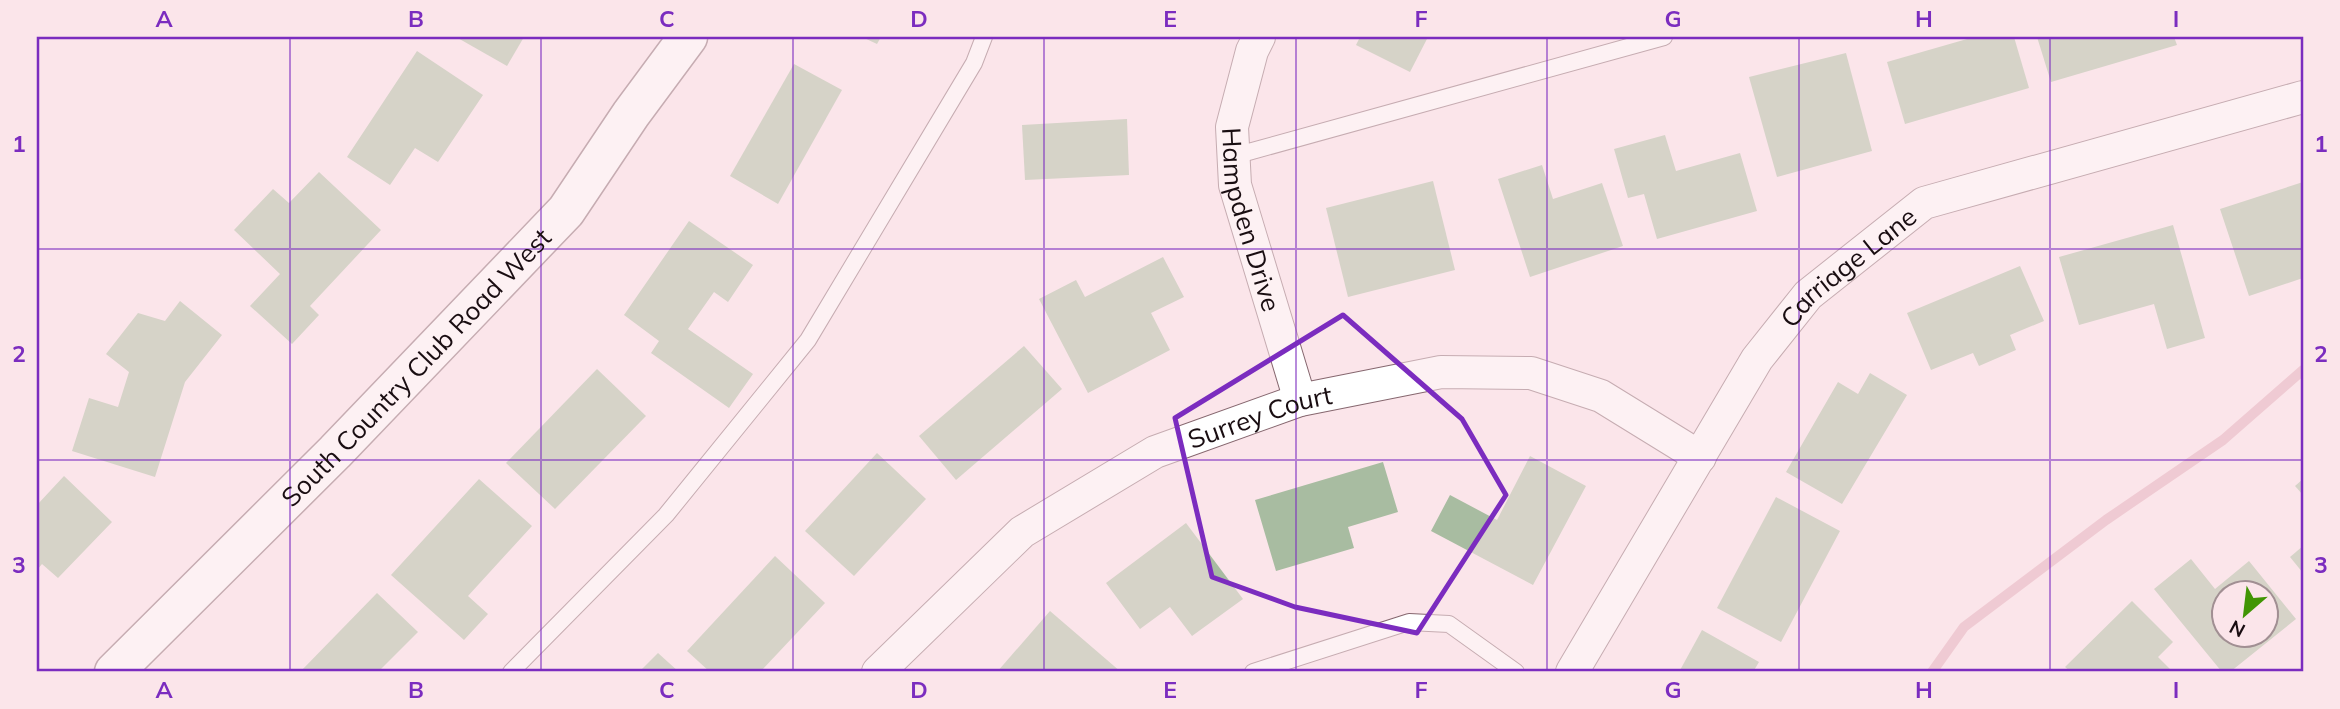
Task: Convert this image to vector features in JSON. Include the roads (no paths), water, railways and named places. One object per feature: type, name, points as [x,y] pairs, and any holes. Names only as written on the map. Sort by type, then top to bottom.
[{"type":"street","name":"South Country Club Road West","points":[[114,672],[335,452],[566,211],[631,114],[688,37]]},
{"type":"street","name":"Hampden Drive","points":[[1258,37],[1232,127],[1235,186],[1300,400]]},
{"type":"street","name":"Carriage Lane","points":[[1572,672],[1757,359],[1808,295],[1924,203],[2303,97]]},
{"type":"street","name":"Surrey Court","points":[[878,672],[1022,532],[1155,452],[1300,400],[1441,372],[1531,373],[1601,396],[1700,457]]},
{"type":"lane","points":[[511,672],[666,515],[808,340],[974,63],[984,37]]},
{"type":"lane","points":[[1234,156],[1664,37]]},
{"type":"lane","points":[[1253,672],[1409,622],[1449,624],[1516,672]]},
{"type":"waterway","points":[[1932,672],[1964,627],[2106,520],[2223,440],[2303,370]]}]
